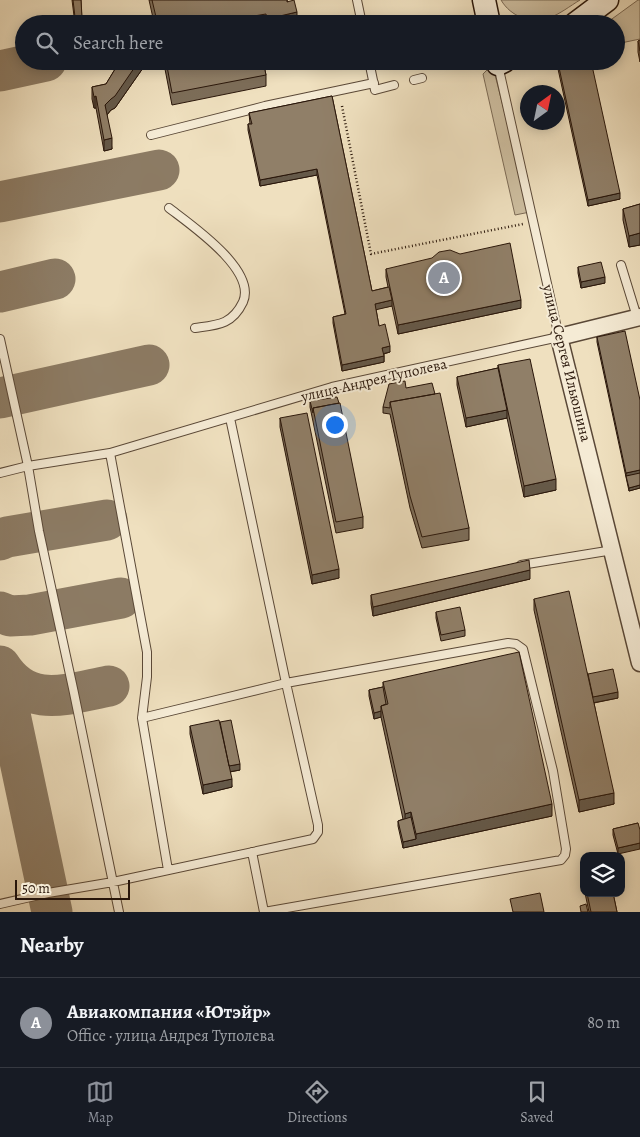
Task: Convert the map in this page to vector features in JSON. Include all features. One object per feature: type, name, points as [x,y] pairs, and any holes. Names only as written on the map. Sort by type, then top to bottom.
[{"type":"street","points":[[484,0],[487,15]]},
{"type":"street","points":[[587,15],[607,0]]},
{"type":"street","name":"улица Андрея Туполева","points":[[559,337],[638,317]]},
{"type":"street","name":"улица Сергея Ильюшина","points":[[559,337],[640,663]]},
{"type":"lane","points":[[357,0],[360,15]]},
{"type":"lane","points":[[371,70],[375,90],[394,85]]},
{"type":"lane","name":"улица Сергея Ильюшина","points":[[502,70],[559,337]]},
{"type":"lane","points":[[414,80],[422,78]]},
{"type":"lane","points":[[151,135],[265,106],[374,83]]},
{"type":"lane","points":[[168,208],[219,248],[235,266],[243,281],[245,296],[239,310],[229,320],[218,325],[195,328]]},
{"type":"lane","points":[[621,266],[638,317]]},
{"type":"lane","name":"улица Андрея Туполева","points":[[0,473],[28,466],[110,453],[332,387],[559,337]]},
{"type":"lane","points":[[0,340],[28,466],[39,531],[119,912]]},
{"type":"lane","points":[[0,904],[313,840],[318,832],[230,418]]},
{"type":"lane","points":[[110,453],[147,652],[147,677],[142,718],[168,870]]},
{"type":"lane","points":[[513,566],[613,550]]},
{"type":"lane","points":[[142,718],[286,683],[508,643],[516,644],[523,650],[553,771],[566,849],[565,855],[561,860],[264,912],[252,852]]},
{"type":"path","points":[[342,106],[371,254],[525,224]]},
{"type":"shaded area","points":[[501,0],[580,0],[555,15],[516,15]]},
{"type":"shaded area","points":[[640,0],[640,39],[625,42],[625,15],[617,15]]},
{"type":"shaded area","points":[[487,70],[494,70],[530,212],[515,215],[483,74]]},
{"type":"building","points":[[73,0],[81,0],[82,15],[75,15]]},
{"type":"building","points":[[152,0],[287,0],[287,2],[294,0],[297,12],[284,15],[156,15]]},
{"type":"building","points":[[115,70],[133,70],[115,96],[105,105],[112,138],[104,140],[96,96],[94,97],[92,87],[106,84]]},
{"type":"building","points":[[168,70],[265,70],[266,75],[172,93]]},
{"type":"building","points":[[560,70],[593,70],[620,193],[588,200],[565,95],[565,85],[563,85]]},
{"type":"building","points":[[332,96],[372,291],[389,287],[392,300],[375,304],[379,326],[385,324],[390,346],[382,348],[384,356],[342,365],[333,317],[346,314],[317,169],[260,180],[248,124],[252,124],[249,113]]},
{"type":"building","points":[[640,204],[640,233],[629,236],[623,209]]},
{"type":"building","points":[[510,243],[521,300],[398,325],[386,269],[432,258],[439,252],[450,250],[460,254]]},
{"type":"building","points":[[601,262],[605,277],[581,282],[578,267]]},
{"type":"building","points":[[625,331],[640,400],[640,470],[626,473],[597,337]]},
{"type":"building","points":[[530,359],[556,479],[524,486],[498,365]]},
{"type":"building","points":[[498,368],[507,410],[466,418],[457,377]]},
{"type":"building","points":[[405,381],[406,388],[432,383],[435,394],[390,402],[390,408],[383,407],[389,384]]},
{"type":"building","points":[[440,393],[469,528],[422,537],[410,496],[390,402]]},
{"type":"building","points":[[337,397],[339,403],[313,408],[313,413],[310,401]]},
{"type":"building","points":[[340,403],[363,517],[336,522],[313,408]]},
{"type":"building","points":[[307,413],[339,569],[312,575],[280,418]]},
{"type":"building","points":[[640,473],[640,485],[629,488],[626,476]]},
{"type":"building","points":[[529,560],[530,570],[373,607],[371,595]]},
{"type":"building","points":[[569,591],[614,793],[579,800],[534,599]]},
{"type":"building","points":[[460,607],[465,630],[441,635],[436,612]]},
{"type":"building","points":[[519,652],[552,804],[416,834],[411,812],[405,814],[381,706],[388,704],[383,682]]},
{"type":"building","points":[[613,669],[618,692],[593,697],[588,674]]},
{"type":"building","points":[[383,687],[386,704],[381,706],[381,711],[374,713],[369,690]]},
{"type":"building","points":[[219,720],[232,779],[203,785],[190,726]]},
{"type":"building","points":[[231,720],[240,764],[229,766],[220,722]]},
{"type":"building","points":[[411,817],[416,839],[403,842],[398,821]]},
{"type":"building","points":[[638,823],[640,843],[618,848],[613,829]]},
{"type":"building","points":[[540,893],[544,912],[513,912],[510,899]]},
{"type":"building","points":[[588,897],[614,897],[617,912],[591,912]]},
{"type":"building","points":[[586,904],[588,912],[581,912],[580,906]]},
{"type":"taxiway","points":[[0,71],[15,68]]},
{"type":"taxiway","points":[[0,202],[159,170]]},
{"type":"taxiway","points":[[0,292],[55,279]]},
{"type":"taxiway","points":[[0,398],[149,365]]},
{"type":"taxiway","points":[[0,540],[7,537],[107,520]]},
{"type":"taxiway","points":[[0,612],[10,616],[30,615],[121,598]]},
{"type":"taxiway","points":[[0,666],[11,680],[23,689],[36,694],[49,696],[63,695],[109,686]]},
{"type":"taxiway","points":[[0,667],[52,912]]},
{"type":"place","name":"Авиакомпания «Ютэйр»","points":[[444,278]]}]
